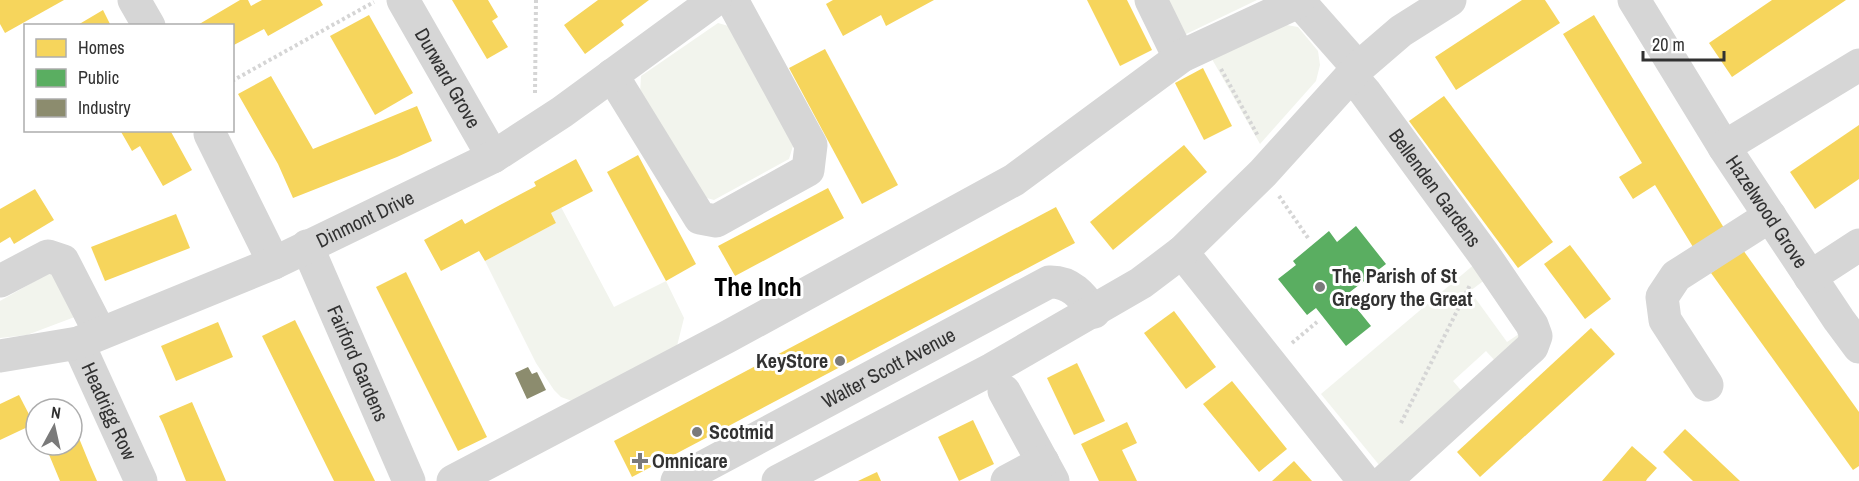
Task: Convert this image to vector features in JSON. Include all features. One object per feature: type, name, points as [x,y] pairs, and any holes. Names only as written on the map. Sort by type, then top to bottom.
[{"type":"street","points":[[134,0],[148,24]]},
{"type":"street","name":"Durward Grove","points":[[403,0],[493,157]]},
{"type":"street","name":"Dinmont Drive","points":[[0,356],[89,338],[274,262],[493,157],[715,0]]},
{"type":"street","points":[[612,75],[700,218],[717,220],[808,170],[811,145],[732,0]]},
{"type":"street","points":[[1151,0],[1173,45],[1195,50]]},
{"type":"street","points":[[783,480],[992,369],[1141,284],[1182,252],[1268,168],[1354,72],[1401,31],[1450,0]]},
{"type":"street","name":"Hazelwood Grove","points":[[1634,0],[1724,147],[1859,348]]},
{"type":"street","points":[[453,481],[727,337],[1014,180],[1195,50],[1298,1],[1354,72]]},
{"type":"street","name":"Hazelwood Grove","points":[[1724,147],[1859,65]]},
{"type":"street","name":"Bellenden Gardens","points":[[1354,72],[1365,92],[1485,256],[1532,325],[1536,336],[1532,347],[1385,481]]},
{"type":"street","points":[[210,134],[274,262]]},
{"type":"street","points":[[1707,385],[1665,320],[1662,297],[1676,276],[1770,216]]},
{"type":"street","name":"Hazelwood Grove","points":[[1810,277],[1859,245]]},
{"type":"street","name":"Fairford Gardens","points":[[307,246],[409,481]]},
{"type":"street","points":[[1182,252],[1364,481]]},
{"type":"street","points":[[0,281],[48,256],[63,261],[89,338]]},
{"type":"street","name":"Walter Scott Avenue","points":[[677,481],[1049,282],[1060,281],[1072,287],[1095,312]]},
{"type":"street","name":"Headrigg Row","points":[[89,338],[141,481]]},
{"type":"street","points":[[1004,391],[1048,472],[1007,481]]},
{"type":"path","points":[[234,80],[377,0]]},
{"type":"path","points":[[534,130],[536,0]]},
{"type":"path","points":[[1195,50],[1308,238]]},
{"type":"path","points":[[1401,424],[1485,256]]},
{"type":"shaded area","points":[[1164,0],[1257,0],[1180,37]]},
{"type":"shaded area","points":[[718,23],[732,27],[793,146],[789,159],[714,200],[700,196],[640,94],[641,76]]},
{"type":"shaded area","points":[[1281,24],[1298,27],[1318,51],[1320,65],[1316,81],[1260,144],[1208,52]]},
{"type":"shaded area","points":[[561,207],[614,307],[666,281],[684,318],[677,346],[572,401],[561,397],[554,390],[536,363],[485,261],[556,223],[551,213]]},
{"type":"shaded area","points":[[1476,263],[1486,279],[1470,291],[1507,342],[1525,330],[1499,365],[1486,351],[1453,381],[1465,395],[1380,466],[1321,394]]},
{"type":"shaded area","points":[[56,269],[80,315],[27,335],[0,338],[0,301]]},
{"type":"building: Homes","points":[[0,0],[64,0],[5,33],[0,24]]},
{"type":"building: Homes","points":[[240,0],[248,0],[251,6],[262,0],[320,0],[323,5],[268,36],[264,29],[234,45],[234,24],[199,24]]},
{"type":"building: Homes","points":[[452,0],[488,0],[498,17],[492,21],[508,47],[487,59]]},
{"type":"building: Homes","points":[[598,0],[649,0],[621,21],[624,25],[585,54],[564,25]]},
{"type":"building: Homes","points":[[833,0],[934,0],[886,26],[881,15],[843,36],[826,4]]},
{"type":"building: Homes","points":[[1087,0],[1127,0],[1152,50],[1120,66]]},
{"type":"building: Homes","points":[[1522,0],[1545,0],[1560,23],[1456,90],[1435,57]]},
{"type":"building: Homes","points":[[1772,0],[1846,0],[1732,77],[1709,43]]},
{"type":"building: Homes","points":[[103,10],[110,24],[79,24]]},
{"type":"building: Homes","points":[[369,15],[413,93],[375,115],[330,36]]},
{"type":"building: Homes","points":[[1594,15],[1724,228],[1693,247],[1655,185],[1633,199],[1619,177],[1642,163],[1563,34]]},
{"type":"building: Homes","points":[[825,49],[898,185],[862,204],[789,68]]},
{"type":"building: Homes","points":[[1203,68],[1232,126],[1204,140],[1175,83]]},
{"type":"building: Homes","points":[[271,76],[313,149],[417,106],[432,141],[293,198],[278,164],[238,94]]},
{"type":"building: Homes","points":[[1444,96],[1553,242],[1518,268],[1409,121]]},
{"type":"building: Homes","points":[[1859,125],[1859,179],[1815,209],[1790,172]]},
{"type":"building: Homes","points":[[121,132],[171,132],[192,170],[163,186],[140,146],[132,151]]},
{"type":"building: Homes","points":[[1184,145],[1207,172],[1113,250],[1090,222]]},
{"type":"building: Homes","points":[[638,155],[696,264],[666,281],[607,172]]},
{"type":"building: Homes","points":[[576,159],[593,191],[551,213],[556,223],[485,261],[479,251],[441,271],[424,240],[462,219],[465,224],[536,186],[534,182]]},
{"type":"building: Homes","points":[[828,188],[844,218],[735,276],[718,246]]},
{"type":"building: Homes","points":[[35,189],[54,220],[14,244],[10,237],[0,243],[0,209]]},
{"type":"building: Homes","points":[[1056,207],[1075,243],[632,477],[614,441]]},
{"type":"building: Homes","points":[[176,214],[190,248],[105,281],[91,247]]},
{"type":"building: Homes","points":[[1570,245],[1611,299],[1585,319],[1544,264]]},
{"type":"building: Homes","points":[[1743,250],[1859,412],[1859,466],[1853,470],[1711,273]]},
{"type":"building: Homes","points":[[406,272],[487,437],[458,451],[376,287]]},
{"type":"building: Homes","points":[[1174,311],[1216,367],[1186,389],[1144,333]]},
{"type":"building: Homes","points":[[295,320],[375,481],[334,481],[262,336]]},
{"type":"building: Homes","points":[[218,322],[233,357],[176,381],[161,346]]},
{"type":"building: Homes","points":[[1591,328],[1615,354],[1480,477],[1457,452]]},
{"type":"building: Homes","points":[[1077,363],[1105,421],[1074,435],[1047,378]]},
{"type":"building: Homes","points":[[1232,381],[1287,449],[1259,472],[1203,404]]},
{"type":"building: Homes","points":[[19,395],[24,405],[24,429],[0,440],[0,404]]},
{"type":"building: Homes","points":[[192,402],[226,481],[186,481],[159,416]]},
{"type":"building: Homes","points":[[973,420],[994,464],[959,481],[938,437]]},
{"type":"building: Homes","points":[[1127,422],[1137,443],[1122,450],[1137,481],[1099,481],[1081,444]]},
{"type":"building: Homes","points":[[1685,429],[1740,481],[1693,481],[1663,452]]},
{"type":"building: Homes","points":[[1632,446],[1657,468],[1646,481],[1602,481]]},
{"type":"building: Homes","points":[[84,450],[97,481],[60,481],[50,457],[84,457]]},
{"type":"building: Homes","points":[[1294,461],[1312,481],[1272,481]]},
{"type":"building: Homes","points":[[877,472],[881,481],[858,481]]},
{"type":"building: Public","name":"The Parish of St Gregory the Great","points":[[1356,226],[1386,264],[1346,295],[1371,326],[1346,346],[1316,308],[1307,315],[1278,279],[1296,265],[1293,261],[1329,231],[1337,242]]},
{"type":"building: Industry","points":[[528,367],[532,374],[537,372],[546,390],[527,399],[515,373]]},
{"type":"place","name":"The Parish of St Gregory the Great","points":[[1320,287]]},
{"type":"place","name":"KeyStore","points":[[840,361]]},
{"type":"place","name":"Scotmid","points":[[697,432]]},
{"type":"place","name":"Omnicare","points":[[640,461]]},
{"type":"district","name":"The Inch","points":[[758,287]]}]
